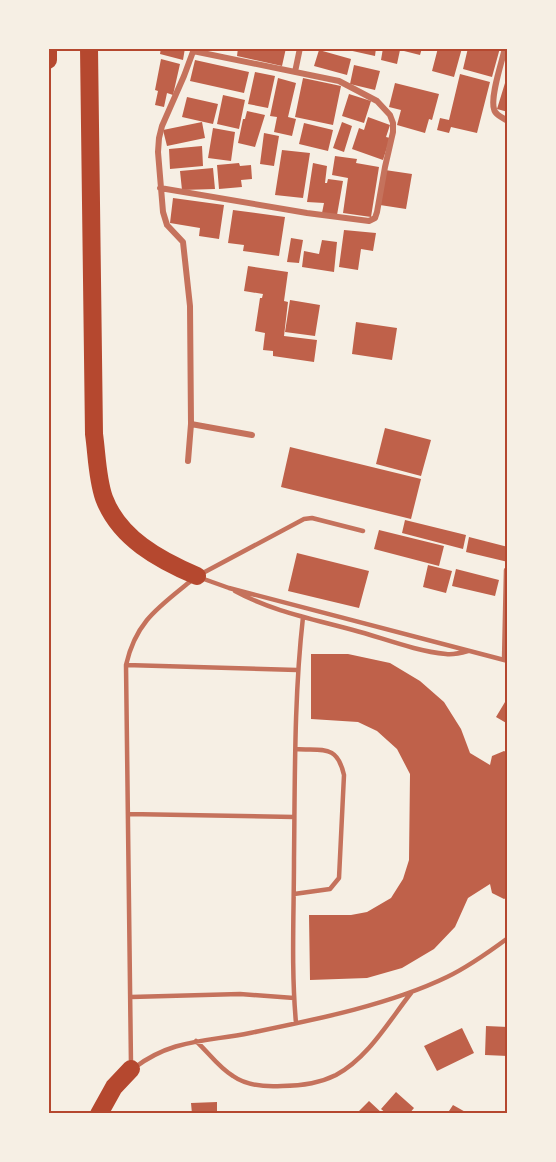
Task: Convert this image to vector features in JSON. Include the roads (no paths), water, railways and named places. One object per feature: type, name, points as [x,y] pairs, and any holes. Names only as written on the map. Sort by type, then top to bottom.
[{"type":"highway","points":[[48,48],[48,60]]},
{"type":"highway","points":[[89,48],[94,434],[99,477],[104,499],[129,537],[171,565],[197,576]]},
{"type":"highway","points":[[99,1114],[114,1087],[132,1069]]},
{"type":"street","points":[[295,72],[300,48]]},
{"type":"street","points":[[505,48],[493,108],[498,115],[508,121]]},
{"type":"street","points":[[160,188],[307,213],[372,220],[377,213],[393,123],[390,115],[377,101],[339,81],[194,49],[159,138],[160,188],[167,225],[183,242],[190,306],[191,424],[188,461]]},
{"type":"street","points":[[191,424],[252,435]]},
{"type":"lane","points":[[132,1069],[126,665],[136,634],[149,617],[197,576],[304,519],[312,518],[363,531]]},
{"type":"lane","points":[[197,576],[229,588],[506,660],[506,570]]},
{"type":"lane","points":[[229,588],[246,598],[303,617],[445,654],[468,651]]},
{"type":"lane","points":[[296,1023],[294,817],[297,670],[303,617]]},
{"type":"lane","points":[[126,665],[297,670]]},
{"type":"lane","points":[[294,894],[330,889],[339,878],[344,775],[337,755],[331,752],[296,749]]},
{"type":"lane","points":[[128,814],[294,817]]},
{"type":"lane","points":[[132,1069],[151,1055],[196,1041],[248,1034],[411,993],[450,976],[508,940]]},
{"type":"lane","points":[[196,1041],[233,1076],[250,1084],[283,1086],[316,1082],[336,1075],[355,1061],[411,993]]},
{"type":"lane","points":[[131,997],[240,994],[294,998]]}]
